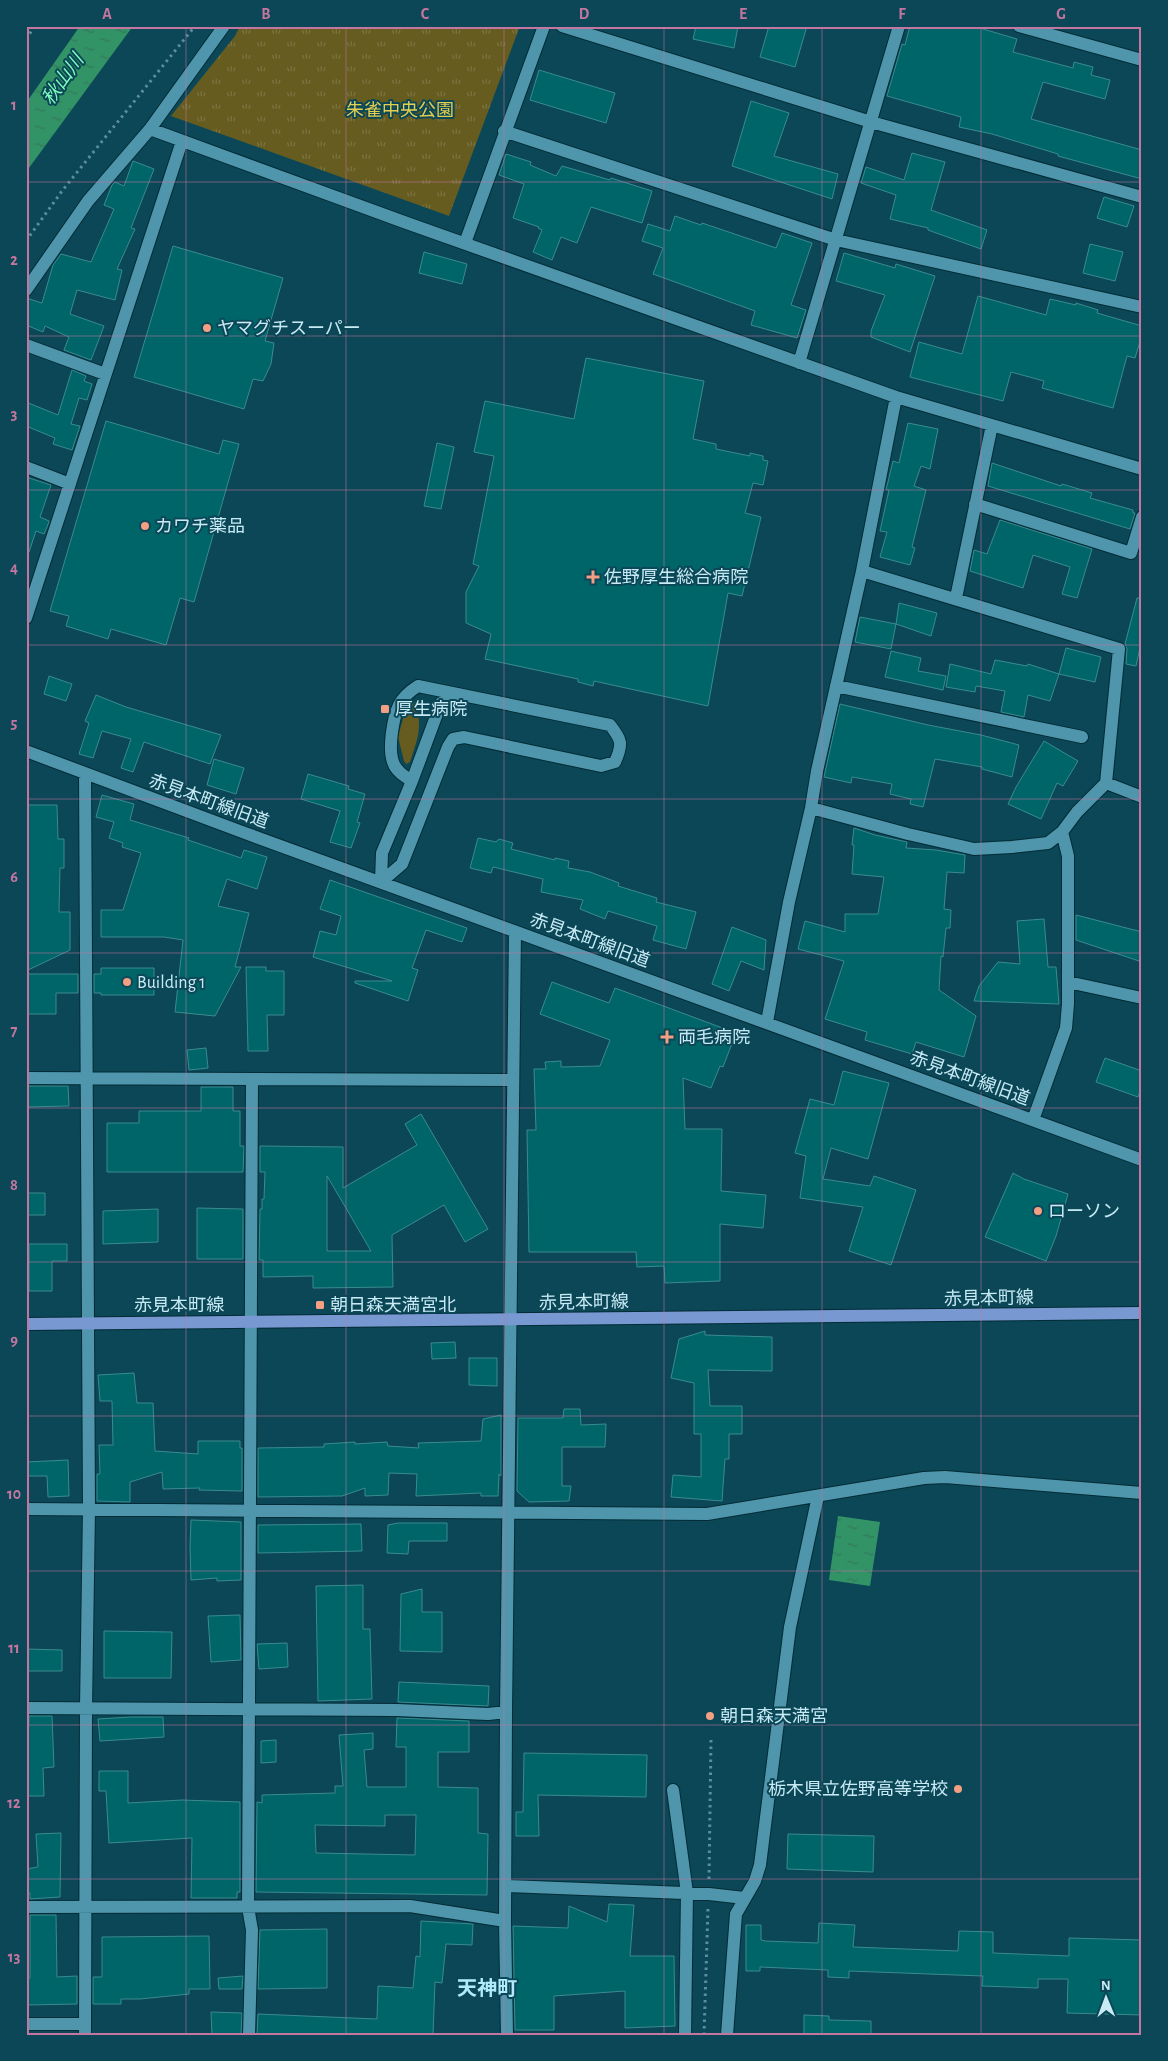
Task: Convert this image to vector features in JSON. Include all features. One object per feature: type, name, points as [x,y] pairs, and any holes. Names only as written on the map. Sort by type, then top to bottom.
[{"type":"main road","name":"赤見本町線","points":[[26,1324],[1142,1313]]},
{"type":"street","points":[[26,290],[88,201],[150,129],[224,26]]},
{"type":"street","points":[[465,243],[504,131],[544,26]]},
{"type":"street","points":[[562,26],[871,122],[1142,197]]},
{"type":"street","points":[[800,363],[900,26]]},
{"type":"street","points":[[1018,26],[1142,60]]},
{"type":"street","points":[[150,129],[896,398],[1142,469]]},
{"type":"street","points":[[504,131],[836,240],[1142,307]]},
{"type":"street","points":[[26,618],[182,140]]},
{"type":"street","points":[[26,345],[105,374]]},
{"type":"street","points":[[767,1022],[789,902],[862,571],[896,398]]},
{"type":"street","points":[[956,598],[992,425]]},
{"type":"street","points":[[26,467],[70,484]]},
{"type":"street","points":[[975,504],[1131,553],[1142,517]]},
{"type":"street","points":[[811,808],[908,834],[974,849],[1048,843],[1062,832],[1077,812],[1106,784],[1119,649],[862,571]]},
{"type":"street","points":[[381,882],[402,864],[448,747],[454,739],[464,737],[601,766],[615,762],[621,748],[619,736],[610,725],[418,686],[404,697],[398,706],[391,737],[393,762],[399,772],[412,780]]},
{"type":"street","points":[[836,686],[1082,737]]},
{"type":"street","points":[[381,882],[382,853],[441,704],[464,696]]},
{"type":"street","name":"赤見本町線旧道","points":[[26,751],[515,932],[767,1022],[1142,1160]]},
{"type":"street","points":[[26,2024],[85,2029],[89,1509],[85,773]]},
{"type":"street","points":[[1106,784],[1142,797]]},
{"type":"street","points":[[1033,1120],[1066,1028],[1068,856],[1062,832]]},
{"type":"street","points":[[506,2035],[504,1921],[506,1886],[506,1712],[515,932]]},
{"type":"street","points":[[1068,982],[1142,998]]},
{"type":"street","points":[[26,1078],[512,1080]]},
{"type":"street","points":[[249,2035],[252,1930],[248,1907],[248,1710],[252,1079]]},
{"type":"street","points":[[26,1508],[706,1514],[924,1478],[945,1477],[1142,1493]]},
{"type":"street","points":[[727,2035],[736,1914],[755,1881],[760,1865],[790,1627],[818,1496]]},
{"type":"street","points":[[26,1708],[398,1710],[488,1714],[506,1712]]},
{"type":"street","points":[[674,1790],[687,1893],[685,2035]]},
{"type":"street","points":[[506,1886],[687,1893],[744,1898]]},
{"type":"street","points":[[26,1907],[410,1906],[504,1921]]},
{"type":"path","points":[[26,39],[35,26]]},
{"type":"path","points":[[26,241],[62,191],[195,26]]},
{"type":"green space","name":"朱雀中央公園","points":[[240,26],[520,26],[449,216],[171,116],[235,36]]},
{"type":"green space","points":[[415,702],[419,718],[418,732],[410,762],[406,764],[398,737],[407,704]]},
{"type":"water","name":"秋山川","points":[[80,26],[133,26],[26,172],[26,103]]},
{"type":"water","points":[[838,1516],[880,1522],[870,1586],[829,1580]]},
{"type":"building","points":[[696,26],[738,26],[734,48],[693,39]]},
{"type":"building","points":[[769,26],[807,26],[795,67],[760,57]]},
{"type":"building","points":[[910,26],[973,26],[1017,39],[1013,52],[1073,68],[1074,62],[1093,67],[1091,75],[1110,80],[1105,99],[1043,82],[1031,119],[1142,150],[1142,179],[1058,156],[1058,154],[992,134],[959,127],[961,117],[887,96],[902,44],[905,45]]},
{"type":"building","points":[[539,70],[615,93],[606,123],[530,100]]},
{"type":"building","points":[[751,101],[789,113],[774,156],[838,174],[832,199],[732,166]]},
{"type":"building","points":[[912,153],[945,162],[931,210],[987,230],[981,249],[928,230],[928,228],[890,219],[896,195],[861,183],[866,167],[904,180]]},
{"type":"building","points":[[506,154],[531,162],[530,165],[556,176],[562,166],[610,180],[611,178],[652,191],[642,223],[591,207],[577,243],[561,237],[552,260],[533,252],[542,230],[539,227],[513,218],[524,184],[499,175]]},
{"type":"building","points":[[133,161],[154,169],[131,228],[135,229],[117,269],[122,270],[115,300],[77,290],[70,314],[104,326],[91,360],[64,350],[69,337],[45,326],[43,332],[26,325],[26,298],[42,303],[53,265],[61,254],[91,262],[114,209],[104,205],[112,185],[115,182],[124,186]]},
{"type":"building","points":[[1104,197],[1134,206],[1127,227],[1097,218]]},
{"type":"building","points":[[675,216],[776,248],[782,233],[812,243],[791,305],[806,310],[797,338],[751,325],[755,311],[653,274],[663,248],[642,241],[648,224],[670,231]]},
{"type":"building","points":[[1090,244],[1123,252],[1115,281],[1083,273]]},
{"type":"building","points":[[173,246],[283,278],[265,341],[274,343],[271,364],[263,381],[253,379],[244,409],[134,377]]},
{"type":"building","points":[[424,252],[467,264],[462,284],[419,273]]},
{"type":"building","points":[[844,253],[895,268],[896,264],[935,276],[910,352],[871,337],[871,331],[885,295],[836,281]]},
{"type":"building","points":[[978,296],[1046,315],[1050,299],[1076,305],[1076,303],[1098,310],[1097,313],[1142,326],[1142,335],[1135,358],[1127,356],[1113,408],[1042,388],[1044,381],[1011,372],[1003,401],[910,377],[919,342],[962,354]]},
{"type":"building","points":[[586,358],[704,381],[693,439],[716,444],[716,449],[750,456],[750,453],[763,456],[763,460],[768,461],[763,485],[753,483],[745,513],[761,517],[742,596],[728,593],[708,706],[594,681],[593,686],[578,682],[578,679],[485,659],[491,634],[466,623],[466,592],[479,566],[473,564],[494,456],[474,452],[485,401],[574,419]]},
{"type":"building","points":[[72,370],[86,376],[84,381],[92,384],[87,400],[79,398],[71,424],[80,426],[72,450],[53,444],[55,438],[26,426],[26,402],[58,415]]},
{"type":"building","name":"カワチ薬品","points":[[106,421],[219,454],[223,440],[239,444],[194,602],[180,598],[166,645],[111,629],[108,639],[66,626],[69,616],[50,611]]},
{"type":"building","points":[[908,423],[938,429],[930,469],[921,466],[914,486],[926,490],[912,547],[915,548],[910,565],[880,557],[887,532],[880,531],[889,490],[886,489],[893,461],[899,463]]},
{"type":"building","points":[[437,443],[454,447],[441,509],[424,506]]},
{"type":"building","points":[[992,463],[1061,486],[1062,484],[1092,493],[1090,498],[1133,510],[1133,513],[1135,513],[1130,529],[988,486]]},
{"type":"building","points":[[26,477],[51,485],[40,517],[49,522],[44,534],[36,531],[29,552],[26,552]]},
{"type":"building","points":[[1000,520],[1092,549],[1077,598],[1062,594],[1070,567],[1033,555],[1023,588],[970,571],[974,550],[987,554]]},
{"type":"building","points":[[1137,598],[1142,598],[1142,638],[1136,666],[1126,664],[1127,649],[1125,644]]},
{"type":"building","points":[[899,603],[937,613],[931,636],[896,624]]},
{"type":"building","points":[[860,617],[896,624],[891,649],[855,642]]},
{"type":"building","points":[[1066,648],[1101,657],[1095,682],[1059,674]]},
{"type":"building","points":[[891,651],[921,658],[918,671],[946,676],[943,690],[885,677]]},
{"type":"building","points":[[995,660],[1027,666],[1028,664],[1059,674],[1050,701],[1028,695],[1024,717],[1001,712],[1005,691],[976,686],[975,692],[946,687],[950,664],[991,674]]},
{"type":"building","points":[[49,676],[72,684],[66,701],[44,694]]},
{"type":"building","points":[[96,695],[126,707],[221,735],[210,764],[144,742],[133,772],[121,768],[131,739],[102,731],[93,758],[79,754],[89,723],[85,721]]},
{"type":"building","points":[[840,704],[1019,745],[1012,777],[982,769],[982,767],[935,759],[923,807],[910,804],[911,799],[890,794],[892,784],[852,777],[851,783],[824,777]]},
{"type":"building","points":[[1044,741],[1078,761],[1063,786],[1057,783],[1041,819],[1008,804]]},
{"type":"building","points":[[214,759],[244,768],[236,794],[207,785]]},
{"type":"building","points":[[308,774],[349,786],[348,789],[365,794],[357,822],[360,823],[351,848],[330,842],[340,811],[301,799]]},
{"type":"building","points":[[102,795],[134,804],[130,820],[189,838],[188,840],[241,858],[244,850],[267,857],[257,889],[227,879],[218,906],[249,913],[235,967],[241,967],[215,1016],[175,1012],[183,940],[164,937],[101,937],[101,910],[123,910],[141,853],[122,847],[123,843],[109,838],[114,822],[96,817]]},
{"type":"building","points":[[26,805],[57,805],[58,839],[64,839],[64,868],[60,868],[59,912],[70,912],[70,950],[26,971]]},
{"type":"building","points":[[854,828],[907,842],[906,848],[936,850],[965,855],[964,873],[947,872],[944,909],[951,910],[950,928],[946,928],[943,957],[941,956],[939,990],[976,1016],[964,1057],[916,1042],[912,1054],[865,1040],[867,1032],[825,1019],[844,961],[798,949],[805,921],[845,932],[845,914],[878,914],[884,877],[852,874]]},
{"type":"building","points":[[478,838],[496,842],[499,839],[513,843],[511,849],[555,860],[555,858],[569,861],[568,868],[590,872],[619,883],[618,886],[657,898],[656,902],[696,912],[686,949],[653,940],[657,926],[608,911],[605,919],[580,909],[583,900],[541,892],[543,879],[493,867],[491,873],[470,868]]},
{"type":"building","points":[[330,880],[467,928],[462,942],[426,930],[412,968],[418,970],[408,1001],[355,983],[355,981],[392,981],[313,957],[320,931],[336,935],[341,916],[320,909]]},
{"type":"building","points":[[1076,915],[1142,932],[1142,950],[1139,961],[1076,940]]},
{"type":"building","points":[[1044,919],[1048,967],[1056,967],[1059,1004],[974,1001],[979,986],[998,962],[1020,964],[1017,921]]},
{"type":"building","points":[[732,927],[766,940],[764,970],[741,961],[729,991],[712,984]]},
{"type":"building","points":[[246,967],[266,967],[266,971],[284,971],[284,1015],[267,1015],[268,1051],[248,1051]]},
{"type":"building","name":"Building 1","points":[[101,968],[154,968],[154,995],[101,995],[101,993],[94,993],[94,974],[101,974]]},
{"type":"building","points":[[26,974],[78,974],[78,993],[56,993],[56,1014],[26,1014]]},
{"type":"building","points":[[552,982],[609,1003],[615,988],[736,1033],[723,1067],[720,1066],[711,1088],[683,1078],[685,1129],[722,1129],[721,1191],[766,1195],[763,1228],[720,1224],[720,1281],[665,1283],[664,1266],[637,1267],[636,1252],[529,1252],[527,1130],[536,1130],[534,1069],[546,1069],[545,1062],[561,1061],[561,1067],[600,1066],[610,1040],[540,1014]]},
{"type":"building","points":[[206,1048],[208,1068],[189,1070],[187,1050]]},
{"type":"building","points":[[1105,1058],[1142,1071],[1142,1086],[1138,1097],[1096,1082]]},
{"type":"building","points":[[843,1071],[889,1083],[868,1159],[831,1148],[823,1179],[870,1186],[874,1176],[916,1190],[891,1265],[849,1251],[863,1207],[800,1198],[806,1156],[795,1153],[810,1099],[834,1105]]},
{"type":"building","points":[[26,1086],[68,1086],[69,1106],[26,1107]]},
{"type":"building","points":[[201,1087],[233,1087],[233,1111],[240,1111],[240,1146],[244,1146],[243,1172],[107,1172],[107,1123],[139,1123],[139,1111],[201,1111]]},
{"type":"building","points":[[421,1114],[488,1229],[465,1242],[444,1205],[392,1235],[393,1287],[313,1288],[313,1276],[263,1277],[263,1260],[259,1260],[260,1209],[262,1209],[262,1199],[264,1199],[265,1172],[260,1172],[260,1146],[343,1147],[343,1188],[417,1145],[405,1124]],"holes":[[[327,1176],[371,1251],[327,1251]]]},
{"type":"building","points":[[1013,1173],[1024,1179],[1068,1194],[1056,1236],[1046,1261],[985,1237]]},
{"type":"building","points":[[26,1193],[45,1193],[45,1215],[26,1215]]},
{"type":"building","points":[[197,1208],[243,1209],[243,1259],[197,1259]]},
{"type":"building","points":[[158,1209],[158,1242],[103,1244],[103,1211]]},
{"type":"building","points":[[29,1244],[67,1244],[67,1261],[52,1261],[52,1291],[29,1291]]},
{"type":"building","points":[[705,1331],[705,1335],[772,1337],[772,1371],[708,1370],[710,1406],[742,1406],[742,1434],[729,1434],[729,1459],[725,1459],[722,1501],[671,1497],[673,1475],[701,1477],[701,1434],[694,1434],[694,1383],[671,1378],[679,1339]]},
{"type":"building","points":[[455,1342],[456,1358],[432,1359],[431,1343]]},
{"type":"building","points":[[469,1358],[497,1358],[497,1386],[469,1385]]},
{"type":"building","points":[[134,1373],[137,1403],[153,1403],[155,1451],[198,1454],[198,1441],[240,1441],[240,1448],[242,1448],[242,1491],[199,1490],[200,1488],[163,1489],[162,1472],[130,1482],[130,1502],[97,1501],[97,1474],[100,1474],[99,1445],[113,1445],[112,1401],[100,1401],[98,1375]]},
{"type":"building","points":[[564,1409],[580,1409],[581,1425],[606,1424],[605,1447],[562,1447],[562,1486],[571,1486],[569,1501],[529,1502],[517,1491],[518,1418],[563,1418]]},
{"type":"building","points":[[501,1415],[501,1476],[499,1474],[498,1496],[481,1496],[481,1493],[416,1496],[417,1474],[389,1473],[388,1495],[365,1496],[365,1488],[342,1496],[258,1497],[258,1448],[324,1447],[324,1444],[387,1442],[388,1446],[419,1448],[418,1443],[481,1441],[483,1419]]},
{"type":"building","points":[[68,1460],[69,1496],[48,1497],[47,1476],[26,1476],[26,1462]]},
{"type":"building","points":[[191,1520],[241,1522],[241,1580],[217,1581],[217,1578],[191,1580]]},
{"type":"building","points":[[398,1523],[447,1523],[447,1541],[409,1541],[408,1554],[387,1553],[388,1525]]},
{"type":"building","points":[[361,1524],[362,1551],[258,1553],[258,1525]]},
{"type":"building","points":[[363,1585],[363,1629],[370,1629],[372,1699],[318,1701],[316,1586]]},
{"type":"building","points":[[422,1589],[422,1612],[442,1612],[442,1652],[400,1651],[401,1594]]},
{"type":"building","points":[[240,1615],[241,1660],[211,1662],[208,1616]]},
{"type":"building","points":[[104,1631],[172,1632],[171,1678],[104,1678]]},
{"type":"building","points":[[287,1643],[288,1667],[259,1669],[257,1644]]},
{"type":"building","points":[[26,1649],[62,1650],[62,1671],[26,1671]]},
{"type":"building","points":[[399,1682],[489,1686],[488,1706],[398,1702]]},
{"type":"building","points":[[29,1716],[52,1716],[54,1767],[43,1768],[44,1796],[26,1796]]},
{"type":"building","points":[[163,1717],[164,1737],[100,1741],[98,1719]]},
{"type":"building","points":[[397,1718],[469,1721],[469,1752],[438,1752],[438,1787],[478,1788],[478,1833],[488,1834],[487,1895],[256,1892],[257,1802],[262,1803],[262,1795],[335,1793],[335,1786],[343,1786],[339,1735],[373,1733],[373,1749],[364,1750],[367,1787],[406,1787],[406,1747],[396,1747]],"holes":[[[385,1815],[416,1815],[415,1855],[316,1853],[315,1825],[385,1826]]]},
{"type":"building","points":[[276,1740],[276,1762],[261,1763],[261,1741]]},
{"type":"building","points":[[524,1753],[647,1755],[646,1797],[538,1795],[539,1836],[516,1836],[516,1812],[523,1812]]},
{"type":"building","points":[[99,1771],[128,1771],[128,1803],[182,1800],[240,1802],[240,1892],[237,1892],[237,1898],[191,1898],[192,1838],[109,1843],[106,1791],[99,1791]]},
{"type":"building","points":[[61,1833],[60,1897],[30,1899],[30,1893],[26,1893],[26,1869],[38,1867],[36,1834]]},
{"type":"building","points":[[788,1834],[874,1836],[873,1872],[787,1869]]},
{"type":"building","points":[[609,1904],[634,1905],[630,1956],[674,1956],[675,2026],[625,2028],[625,1991],[554,1996],[554,2030],[515,2030],[513,1926],[568,1928],[569,1906],[607,1922]]},
{"type":"building","points":[[30,1915],[56,1915],[57,1977],[77,1976],[77,2004],[26,2005],[26,1979],[30,1978]]},
{"type":"building","points":[[421,1921],[473,1924],[472,1945],[446,1944],[442,1983],[435,1982],[433,2035],[257,2035],[258,2014],[377,2019],[378,1986],[413,1988],[416,1956],[420,1957]]},
{"type":"building","points":[[819,1923],[855,1925],[853,1947],[958,1951],[959,1931],[993,1932],[993,1953],[1069,1956],[1069,1938],[1142,1940],[1142,2015],[1067,2013],[1068,1979],[1038,1979],[1038,1988],[982,1986],[983,1976],[849,1971],[849,1978],[828,1977],[828,1970],[760,1967],[760,1971],[746,1971],[746,1925],[761,1925],[761,1940],[765,1941],[818,1943]]},
{"type":"building","points":[[327,1929],[327,1988],[258,1989],[260,1930]]},
{"type":"building","points":[[209,1936],[210,1989],[189,1989],[189,1994],[121,1999],[121,2004],[93,2004],[93,1977],[102,1977],[102,1937]]},
{"type":"building","points":[[243,1976],[242,1989],[219,1989],[218,1978]]},
{"type":"building","points":[[211,2012],[242,2013],[241,2035],[212,2035]]},
{"type":"building","points":[[804,2015],[829,2016],[829,2020],[871,2021],[871,2035],[804,2035]]},
{"type":"place","name":"ヤマグチスーパー","points":[[207,328]]},
{"type":"place","name":"カワチ薬品","points":[[145,526]]},
{"type":"place","name":"佐野厚生総合病院","points":[[593,577]]},
{"type":"place","name":"厚生病院","points":[[385,709]]},
{"type":"place","name":"Building 1","points":[[127,982]]},
{"type":"place","name":"両毛病院","points":[[667,1037]]},
{"type":"place","name":"ローソン","points":[[1038,1211]]},
{"type":"place","name":"朝日森天満宮北","points":[[320,1305]]},
{"type":"place","name":"朝日森天満宮","points":[[710,1716]]},
{"type":"place","name":"栃木県立佐野高等学校","points":[[958,1789]]},
{"type":"district","name":"天神町","points":[[487,1988]]}]
